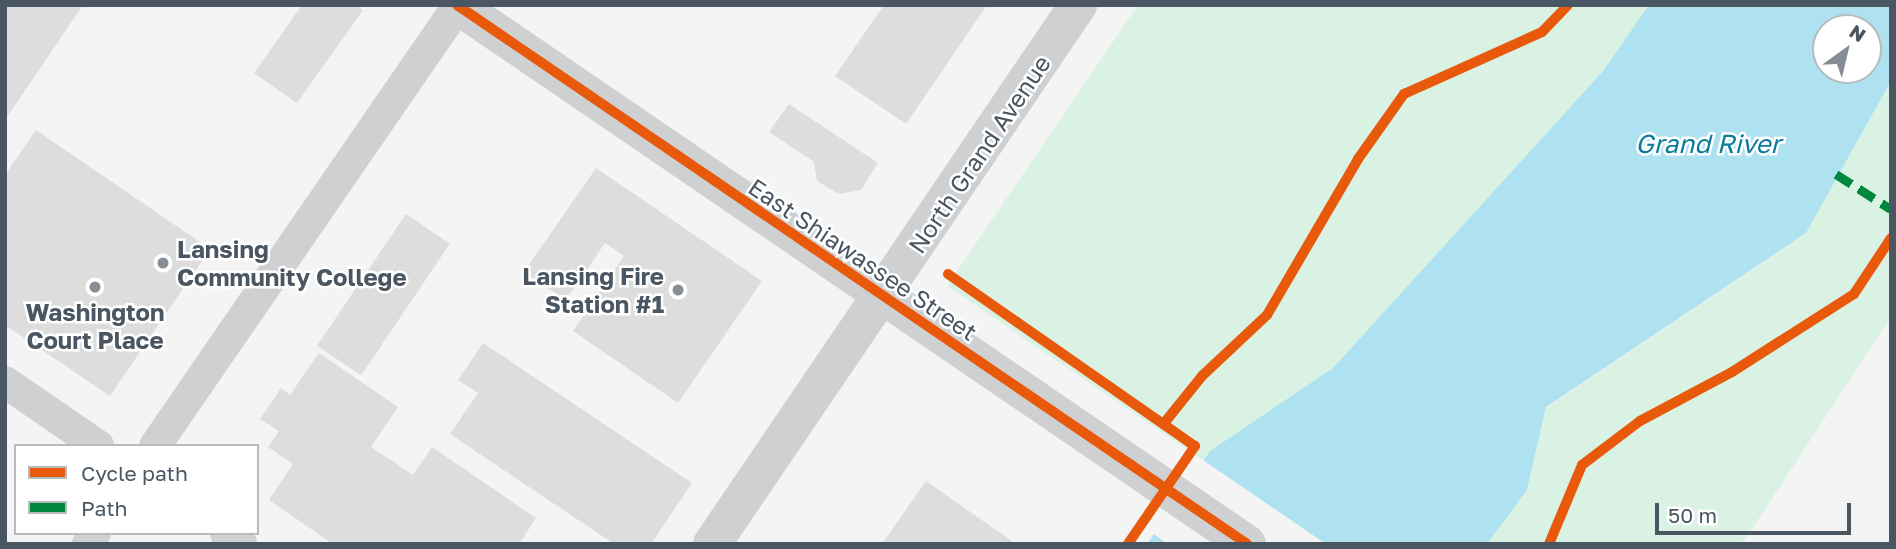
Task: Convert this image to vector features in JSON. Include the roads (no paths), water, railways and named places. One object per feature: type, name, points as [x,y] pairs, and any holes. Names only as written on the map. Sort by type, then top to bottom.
[{"type":"street","name":"North Grand Avenue","points":[[712,544],[1078,5]]},
{"type":"street","name":"East Shiawassee Street","points":[[458,6],[881,298],[1247,544]]},
{"type":"street","points":[[156,444],[458,6]]},
{"type":"street","points":[[5,382],[96,444]]},
{"type":"water","name":"Grand River","points":[[1649,5],[1891,5],[1891,81],[1806,233],[1546,407],[1527,490],[1487,544],[1147,544],[1210,451],[1333,368],[1603,71]]},
{"type":"place","name":"Lansing Community College","points":[[163,263]]},
{"type":"place","name":"Washington Court Place","points":[[95,287]]},
{"type":"place","name":"Lansing Fire Station #1","points":[[678,290]]}]
